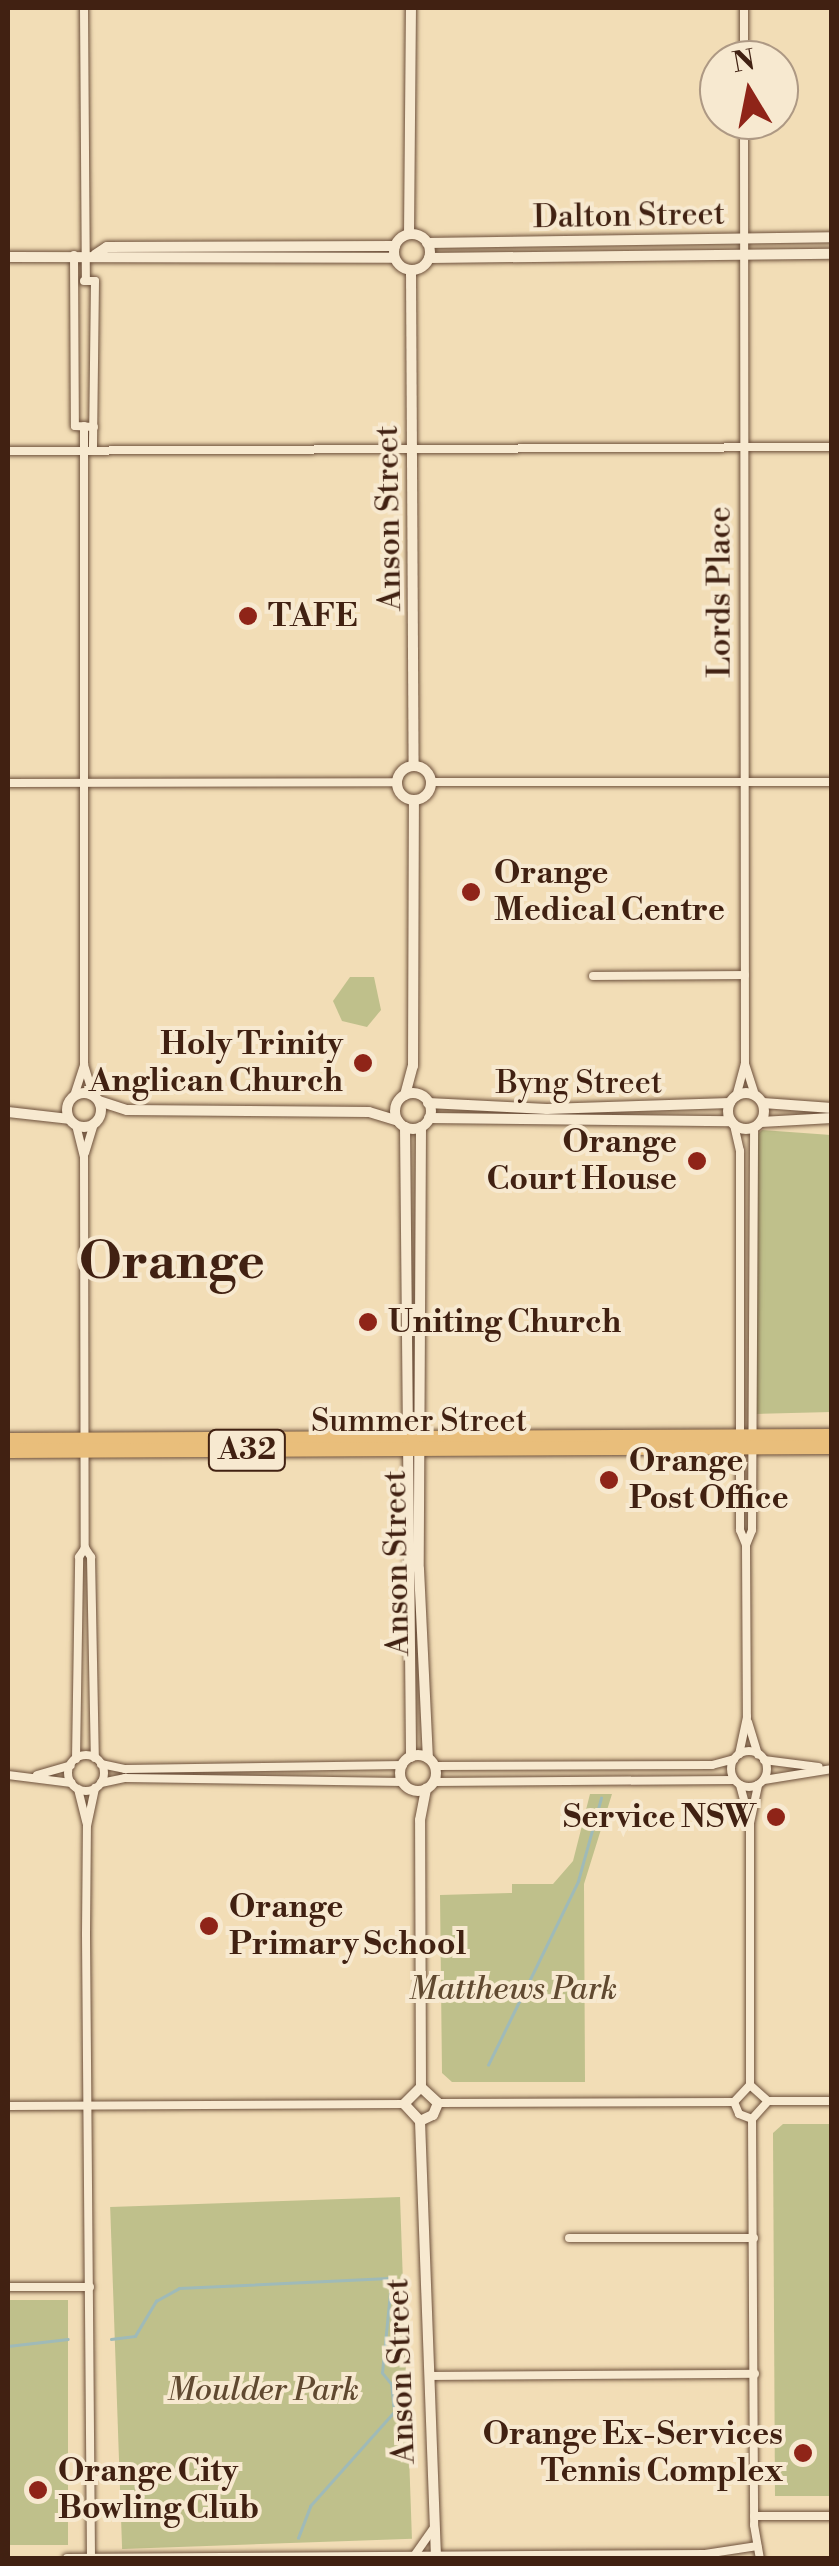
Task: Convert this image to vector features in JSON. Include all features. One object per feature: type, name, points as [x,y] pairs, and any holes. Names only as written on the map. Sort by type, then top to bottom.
[{"type":"highway","name":"Summer Street","points":[[746,1442],[832,1436]]},
{"type":"highway","name":"Summer Street","points":[[8,1440],[85,1445],[746,1442],[832,1447]]},
{"type":"highway","name":"Summer Street","points":[[8,1451],[85,1445]]},
{"type":"street","points":[[84,8],[86,281]]},
{"type":"street","points":[[394,252],[410,234],[411,8]]},
{"type":"street","points":[[744,8],[744,40]]},
{"type":"street","name":"Lords Place","points":[[733,1100],[745,1064],[744,140]]},
{"type":"street","points":[[8,257],[85,255],[108,247],[394,252],[410,270],[429,258],[427,242],[410,234]]},
{"type":"street","name":"Dalton Street","points":[[427,242],[832,237]]},
{"type":"street","name":"Dalton Street","points":[[429,258],[832,254]]},
{"type":"street","points":[[85,255],[74,281],[75,426],[89,426]]},
{"type":"street","name":"Anson Street","points":[[410,270],[414,765]]},
{"type":"street","points":[[74,281],[95,281],[83,783],[84,1065],[96,1098],[97,1120],[84,1157]]},
{"type":"street","points":[[8,450],[832,447]]},
{"type":"street","points":[[8,783],[396,782],[414,765],[432,782],[832,782]]},
{"type":"street","points":[[396,782],[400,793],[414,800]]},
{"type":"street","points":[[369,1112],[401,1099],[413,1066],[414,800],[432,782]]},
{"type":"street","points":[[593,976],[745,975]]},
{"type":"street","name":"Lords Place","points":[[745,1064],[759,1099]]},
{"type":"street","points":[[84,1065],[71,1100],[72,1122],[84,1157],[85,1548],[79,1557],[74,1786],[87,1826]]},
{"type":"street","points":[[413,1066],[425,1099]]},
{"type":"street","points":[[35,1112],[71,1100],[96,1098],[127,1110]]},
{"type":"street","name":"Anson Street","points":[[401,1099],[430,1786]]},
{"type":"street","name":"Byng Street","points":[[401,1099],[548,1109],[759,1099]]},
{"type":"street","name":"Anson Street","points":[[407,1785],[425,1099]]},
{"type":"street","points":[[750,1823],[737,1783],[737,1756],[747,1718],[746,1545],[740,1530],[759,1099],[832,1108]]},
{"type":"street","points":[[733,1100],[732,1123],[740,1151],[746,1442]]},
{"type":"street","points":[[8,1112],[35,1112],[72,1122],[97,1120],[127,1110],[369,1112],[402,1124]]},
{"type":"street","points":[[758,1125],[832,1118]]},
{"type":"street","name":"Byng Street","points":[[402,1124],[758,1125]]},
{"type":"street","points":[[85,1548],[91,1556],[90,1736],[98,1761],[98,1786],[87,1826],[91,2558]]},
{"type":"street","points":[[430,1786],[420,1820],[421,2087],[438,2104],[734,2102],[750,2085],[750,1823],[761,1782],[761,1756],[747,1718]]},
{"type":"street","points":[[37,1776],[74,1762],[98,1761],[125,1769],[407,1761],[712,1765],[737,1756],[761,1756],[832,1769]]},
{"type":"street","points":[[8,1775],[37,1776],[74,1786],[98,1786],[125,1778],[430,1786],[761,1782],[832,1769]]},
{"type":"street","points":[[407,1785],[420,1820]]},
{"type":"street","points":[[750,2085],[768,2101],[832,2102]]},
{"type":"street","points":[[8,2106],[404,2104],[421,2087]]},
{"type":"street","points":[[760,2558],[754,2516],[752,2119],[768,2101]]},
{"type":"street","points":[[734,2102],[739,2114],[752,2119]]},
{"type":"street","points":[[404,2104],[420,2121],[433,2116],[438,2104]]},
{"type":"street","name":"Anson Street","points":[[420,2121],[436,2557]]},
{"type":"street","points":[[569,2238],[754,2238]]},
{"type":"street","points":[[8,2287],[90,2287]]},
{"type":"street","points":[[429,2376],[755,2374]]},
{"type":"street","points":[[754,2516],[832,2516]]},
{"type":"street","points":[[414,2556],[433,2529]]},
{"type":"street","points":[[66,2558],[732,2553],[757,2546]]},
{"type":"green space","points":[[350,977],[374,977],[381,1010],[367,1027],[342,1021],[333,1001]]},
{"type":"green space","points":[[762,1130],[831,1135],[831,1412],[755,1414],[755,1137]]},
{"type":"green space","name":"Matthews Park","points":[[590,1794],[612,1794],[584,1884],[585,2082],[452,2082],[442,2073],[440,1895],[512,1893],[512,1884],[553,1884],[573,1861]]},
{"type":"green space","points":[[783,2124],[831,2124],[831,2496],[775,2496],[773,2133]]},
{"type":"green space","name":"Moulder Park","points":[[400,2197],[412,2539],[122,2549],[110,2207]]},
{"type":"green space","points":[[8,2300],[68,2300],[68,2545],[8,2545]]},
{"type":"waterway","points":[[488,2065],[578,1881],[601,1798]]},
{"type":"waterway","points":[[111,2339],[135,2336],[156,2301],[179,2288],[394,2278]]},
{"type":"waterway","points":[[298,2538],[310,2506],[394,2412],[391,2384],[382,2373],[391,2283]]},
{"type":"waterway","points":[[8,2346],[68,2339]]},
{"type":"place","name":"TAFE","points":[[248,616]]},
{"type":"place","name":"Orange Medical Centre","points":[[471,892]]},
{"type":"place","name":"Holy Trinity Anglican Church","points":[[363,1063]]},
{"type":"place","name":"Orange Court House","points":[[697,1161]]},
{"type":"place","name":"Uniting Church","points":[[368,1322]]},
{"type":"place","name":"Orange Post Office","points":[[609,1480]]},
{"type":"place","name":"Service NSW","points":[[776,1817]]},
{"type":"place","name":"Orange Primary School","points":[[209,1926]]},
{"type":"place","name":"Orange Ex-Services Tennis Complex","points":[[803,2453]]},
{"type":"place","name":"Orange City Bowling Club","points":[[38,2490]]},
{"type":"district","name":"Orange","points":[[172,1263]]}]
